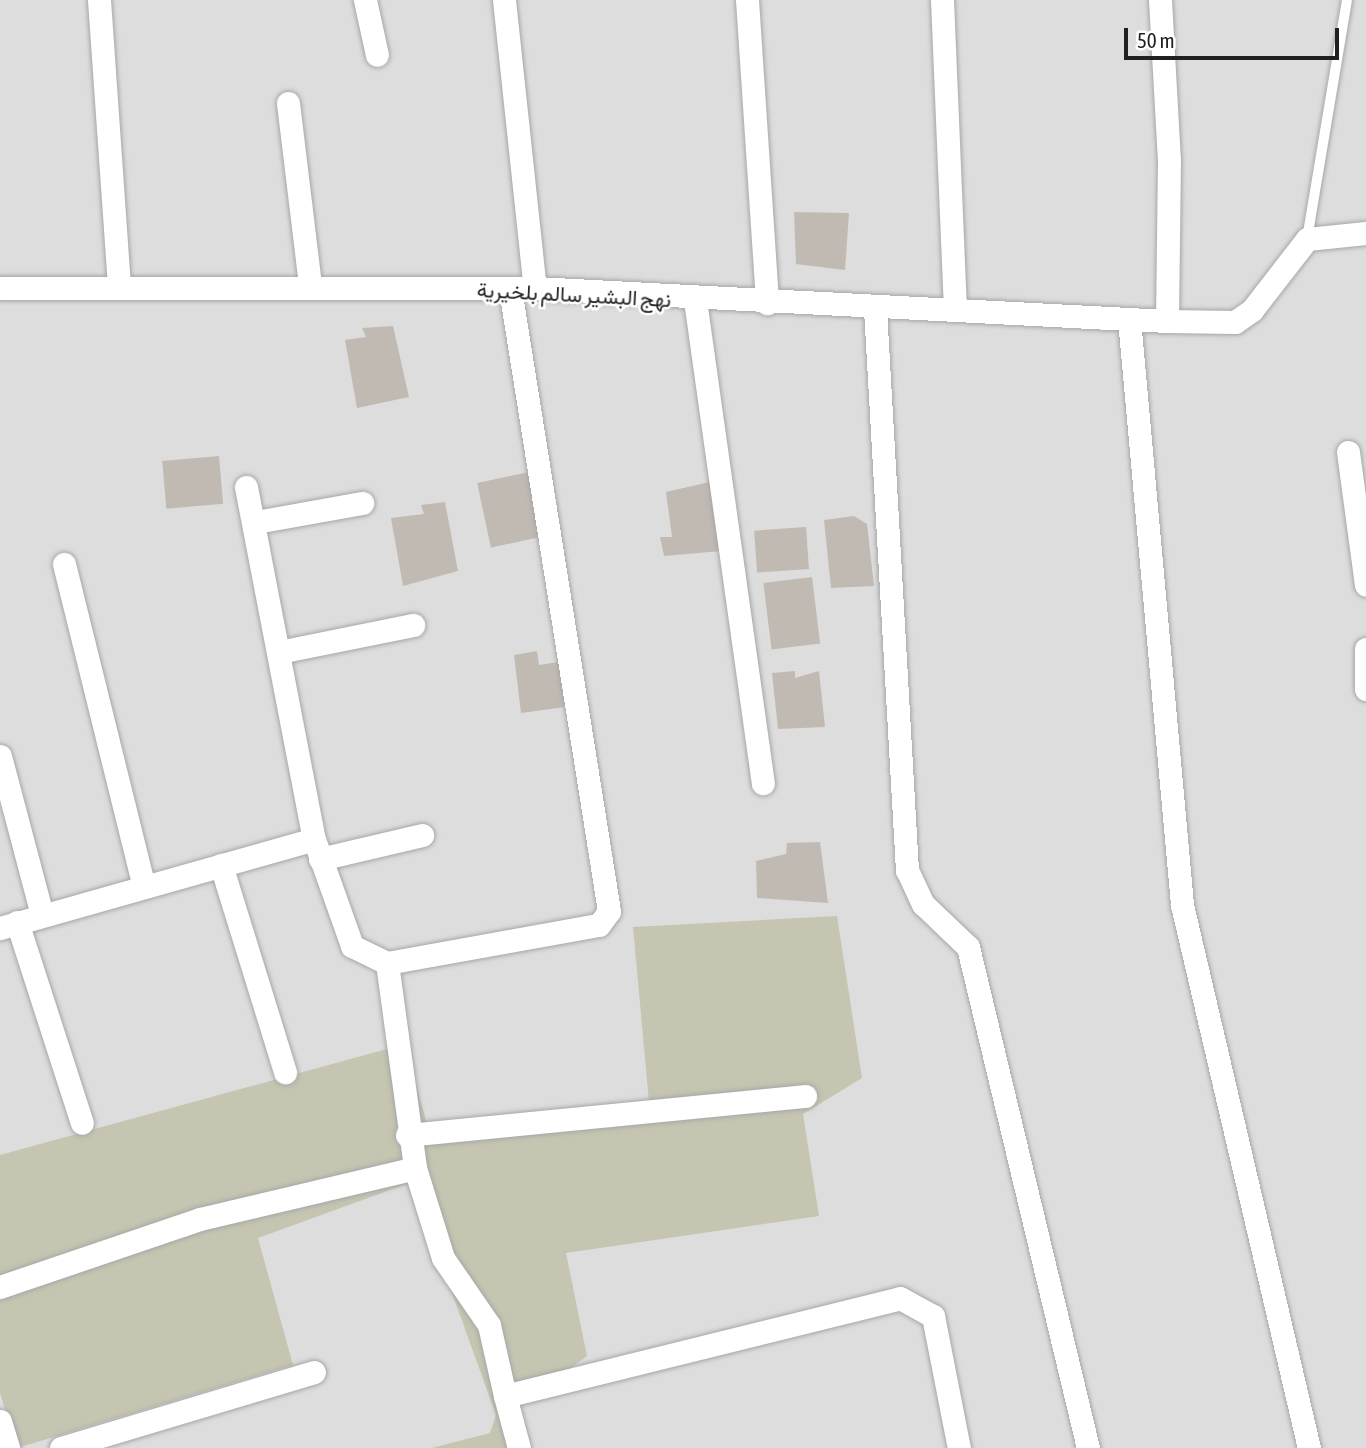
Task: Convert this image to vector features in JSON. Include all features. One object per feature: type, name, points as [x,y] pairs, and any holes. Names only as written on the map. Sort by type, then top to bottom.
[{"type":"street","points":[[99,0],[119,287]]},
{"type":"street","points":[[365,0],[377,55]]},
{"type":"street","points":[[503,0],[535,288]]},
{"type":"street","points":[[747,0],[767,303]]},
{"type":"street","points":[[942,0],[955,310]]},
{"type":"street","points":[[1160,0],[1169,160],[1148,320],[1182,905],[1309,1448]]},
{"type":"street","points":[[288,103],[310,285]]},
{"type":"street","points":[[1307,239],[1366,233]]},
{"type":"street","name":"نهج البشير سالم بلخيرية","points":[[0,288],[310,285],[535,288],[695,300],[875,309],[1235,322],[1307,239]]},
{"type":"street","points":[[246,486],[256,522],[317,849],[352,946],[387,963],[599,925],[609,911],[510,289]]},
{"type":"street","points":[[695,300],[763,783]]},
{"type":"street","points":[[875,309],[907,870],[923,904],[968,947],[1088,1448]]},
{"type":"street","points":[[1348,452],[1366,585]]},
{"type":"street","points":[[256,522],[362,503]]},
{"type":"street","points":[[64,564],[143,884]]},
{"type":"street","points":[[279,652],[413,625]]},
{"type":"street","points":[[1366,649],[1366,689]]},
{"type":"street","points":[[0,756],[42,915]]},
{"type":"street","points":[[82,1123],[8,925],[143,884],[221,865],[422,835]]},
{"type":"street","points":[[221,865],[285,1072]]},
{"type":"street","points":[[387,963],[407,1135],[415,1168],[443,1258],[489,1325],[519,1448]]},
{"type":"street","points":[[407,1135],[805,1096]]},
{"type":"street","points":[[0,1287],[200,1219],[415,1168]]},
{"type":"street","points":[[505,1396],[900,1298],[933,1316],[959,1448]]},
{"type":"street","points":[[61,1448],[314,1372]]},
{"type":"street","points":[[0,1421],[8,1448]]},
{"type":"lane","points":[[1307,239],[1347,0]]},
{"type":"shaded area","points":[[0,0],[1366,0],[1366,1448],[0,1448]]},
{"type":"shaded area","points":[[837,916],[862,1078],[803,1114],[819,1216],[566,1253],[587,1356],[515,1409],[506,1448],[432,1448],[490,1433],[496,1415],[412,1182],[258,1238],[293,1365],[17,1448],[0,1393],[0,1155],[405,1044],[427,1124],[649,1102],[633,927]]},
{"type":"building","points":[[794,212],[849,213],[845,270],[796,264]]},
{"type":"building","points":[[393,326],[409,397],[357,408],[345,340],[366,337],[362,328]]},
{"type":"building","points":[[219,456],[223,504],[166,509],[162,461]]},
{"type":"building","points":[[529,472],[543,537],[491,548],[477,483]]},
{"type":"building","points":[[714,481],[721,551],[664,556],[660,537],[672,537],[666,492]]},
{"type":"building","points":[[445,502],[458,571],[403,586],[391,518],[424,514],[421,505]]},
{"type":"building","points":[[854,516],[867,524],[874,586],[831,588],[824,520]]},
{"type":"building","points":[[806,527],[809,569],[757,573],[754,531]]},
{"type":"building","points":[[812,577],[820,644],[772,649],[763,583]]},
{"type":"building","points":[[537,651],[539,665],[559,662],[565,707],[521,713],[514,655]]},
{"type":"building","points":[[795,671],[795,678],[819,671],[825,727],[778,729],[772,673]]},
{"type":"building","points":[[820,842],[828,903],[757,898],[756,861],[786,854],[787,843]]}]
